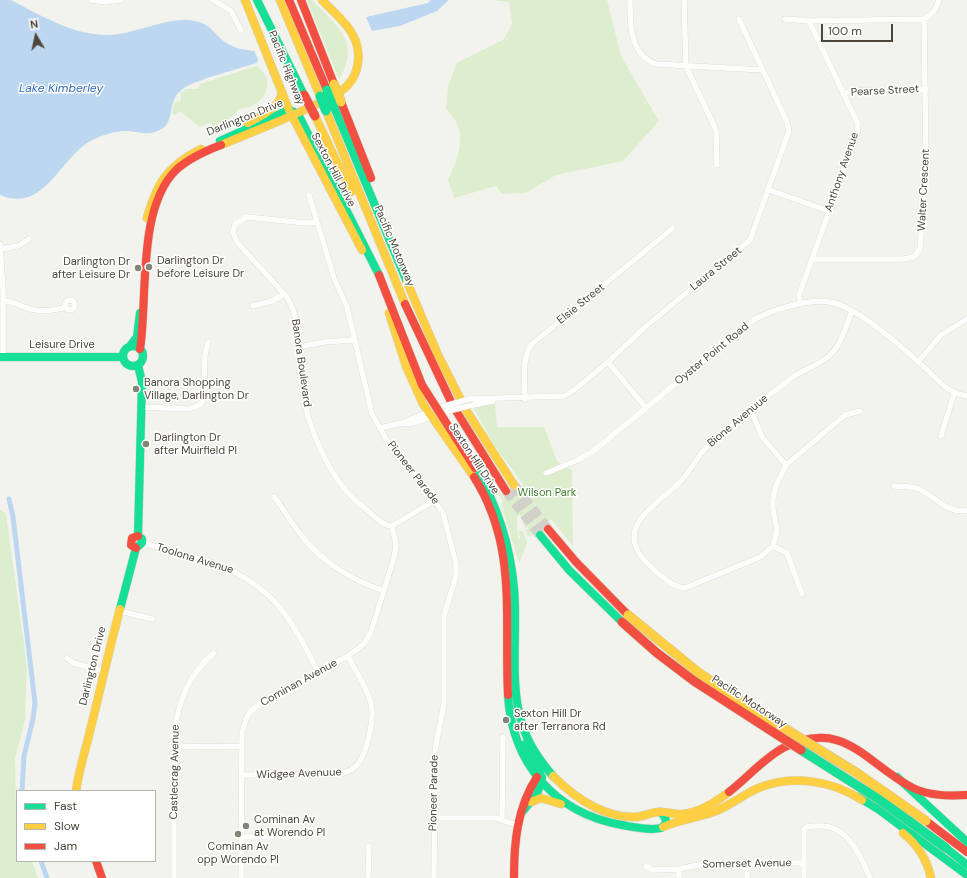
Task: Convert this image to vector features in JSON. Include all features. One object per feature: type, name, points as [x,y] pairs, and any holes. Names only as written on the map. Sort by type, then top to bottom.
[{"type":"main road","name":"Pacific Highway","points":[[244,0],[281,89],[293,113]]},
{"type":"main road","points":[[256,0],[315,116],[353,196],[372,226]]},
{"type":"main road","name":"Pacific Motorway","points":[[280,0],[320,96],[334,107],[402,273],[454,387],[484,440],[514,485]]},
{"type":"main road","name":"Pacific Motorway","points":[[289,0],[331,87],[334,107],[372,226],[438,377],[476,446],[506,491]]},
{"type":"main road","points":[[301,0],[331,87]]},
{"type":"main road","points":[[293,113],[343,90],[354,78],[358,64],[358,48],[353,36],[342,21],[322,0]]},
{"type":"main road","points":[[239,132],[279,102],[282,96],[281,89]]},
{"type":"main road","name":"Darlington Drive","points":[[130,346],[137,337],[139,328],[142,250],[145,228],[153,197],[160,182],[170,168],[182,158],[239,132],[293,113]]},
{"type":"main road","name":"Darlington Drive","points":[[140,349],[145,329],[148,239],[157,204],[168,180],[180,166],[293,113]]},
{"type":"main road","name":"Sexton Hill Drive","points":[[293,113],[371,256],[386,290],[411,361],[488,502],[497,526],[508,596],[509,711],[513,731],[520,750],[540,779],[559,799],[576,811],[600,822],[659,828],[680,820],[714,811],[762,787],[788,781],[818,783],[846,791],[858,798],[914,842],[926,861],[931,878]]},
{"type":"main road","points":[[130,346],[136,346],[140,349],[143,356],[138,365],[128,364],[124,356],[126,349],[130,346]]},
{"type":"main road","name":"Leisure Drive","points":[[2,357],[124,356]]},
{"type":"main road","name":"Darlington Drive","points":[[76,790],[79,768],[90,733],[103,671],[138,542],[140,512],[142,382],[138,365]]},
{"type":"main road","name":"Sexton Hill Drive","points":[[438,412],[488,488],[504,532],[515,594],[517,698],[521,724],[537,756],[557,780],[583,801],[613,814],[638,817],[658,812],[680,814],[708,805],[734,789],[775,752],[786,745],[803,740],[827,739],[850,744],[869,754],[897,777]]},
{"type":"main road","name":"Pacific Motorway","points":[[544,532],[576,562],[625,619],[657,653],[694,681],[874,796],[967,865]]},
{"type":"main road","name":"Pacific Motorway","points":[[625,619],[699,673],[745,704],[857,773],[926,821],[967,852]]},
{"type":"main road","points":[[521,724],[524,740],[540,779],[531,802]]},
{"type":"main road","points":[[897,777],[915,788],[939,796],[967,795]]},
{"type":"main road","points":[[897,777],[967,842]]},
{"type":"main road","points":[[540,779],[557,780]]},
{"type":"main road","points":[[514,878],[514,846],[517,825],[526,795],[540,779]]},
{"type":"main road","points":[[521,812],[537,798],[545,798],[576,811]]},
{"type":"main road","points":[[858,798],[878,810],[967,875]]},
{"type":"main road","points":[[658,812],[664,815],[666,820],[665,825],[659,828],[652,826],[650,821],[651,815],[658,812]]},
{"type":"main road","points":[[96,862],[102,878]]},
{"type":"street","points":[[91,0],[106,2],[120,0]]},
{"type":"street","points":[[213,0],[232,11],[241,30]]},
{"type":"street","points":[[630,0],[630,24],[635,44],[648,62],[656,64],[762,70]]},
{"type":"street","points":[[684,0],[686,66],[716,130],[717,165]]},
{"type":"street","points":[[785,19],[809,21],[924,20],[932,15],[937,8],[939,0]]},
{"type":"street","name":"Laura Street","points":[[380,428],[396,424],[412,424],[438,412],[471,402],[564,396],[574,390],[608,362],[644,328],[746,244],[754,231],[789,131],[787,122],[738,19]]},
{"type":"street","name":"Walter Crescent","points":[[812,259],[903,259],[914,257],[920,249],[924,202],[926,89],[924,20]]},
{"type":"street","name":"Anthony Avenue","points":[[801,304],[799,295],[857,134],[858,124],[809,21]]},
{"type":"street","name":"Pearse Street","points":[[843,94],[851,91],[926,89]]},
{"type":"street","points":[[769,190],[829,211]]},
{"type":"street","name":"Pioneer Parade","points":[[309,195],[334,278],[347,307],[372,414],[394,453],[416,474],[436,500],[445,517],[457,571],[444,616],[444,703],[435,751],[434,878]]},
{"type":"street","name":"Banora Boulevard","points":[[317,222],[306,223],[247,217],[235,224],[233,232],[238,242],[284,294],[292,311],[299,347],[302,389],[318,446],[350,497],[382,523],[392,526]]},
{"type":"street","name":"Elsie Street","points":[[525,399],[526,359],[528,350],[532,344],[673,228]]},
{"type":"street","points":[[2,357],[3,302],[1,290],[1,247],[18,246],[29,239]]},
{"type":"street","points":[[253,306],[272,301],[284,294]]},
{"type":"street","points":[[3,302],[14,301],[32,310],[59,309],[65,307]]},
{"type":"street","name":"Oyster Point Road","points":[[546,472],[584,457],[755,319],[771,312],[801,304],[831,302],[852,311],[865,319],[918,362],[954,394]]},
{"type":"street","name":"Bione Avenuue","points":[[773,546],[760,557],[685,588],[678,588],[640,556],[634,543],[635,529],[650,508],[681,481],[705,449],[792,377],[832,354],[839,342],[852,311]]},
{"type":"street","points":[[918,362],[941,335],[967,319]]},
{"type":"street","points":[[299,347],[324,342],[355,340]]},
{"type":"street","points":[[141,407],[189,409],[201,404],[204,398],[204,355],[208,342]]},
{"type":"street","points":[[608,362],[646,408]]},
{"type":"street","points":[[941,436],[954,394],[967,396]]},
{"type":"street","points":[[751,410],[762,437],[786,465]]},
{"type":"street","points":[[802,594],[787,553],[773,546],[776,531],[773,498],[776,486],[786,465],[846,415],[860,411]]},
{"type":"street","points":[[894,486],[919,489],[942,504],[962,511],[967,510]]},
{"type":"street","points":[[274,497],[300,534],[318,552],[355,580],[384,591]]},
{"type":"street","points":[[392,526],[436,500]]},
{"type":"street","name":"Cominan Avenue","points":[[241,878],[241,746],[244,726],[250,712],[268,699],[348,656],[367,640],[384,591],[395,552],[395,540],[392,526]]},
{"type":"street","name":"Toolona Avenue","points":[[138,542],[223,566],[256,584],[285,614],[318,672]]},
{"type":"street","points":[[120,611],[152,619]]},
{"type":"street","name":"Castlecrag Avenue","points":[[174,878],[174,747],[176,719],[182,699],[192,676],[214,653]]},
{"type":"street","name":"Widgee Avenuue","points":[[242,775],[341,774],[352,769],[359,763],[371,725],[372,710],[369,698],[348,656]]},
{"type":"street","points":[[67,658],[72,663],[103,671]]},
{"type":"street","points":[[502,819],[503,737]]},
{"type":"street","points":[[174,747],[241,746]]},
{"type":"street","points":[[434,818],[502,819],[517,825]]},
{"type":"street","points":[[804,878],[802,832],[809,826],[831,826],[853,843],[858,850],[870,878]]},
{"type":"street","points":[[242,837],[304,837]]},
{"type":"street","points":[[368,878],[369,846]]},
{"type":"street","points":[[747,863],[747,878]]},
{"type":"street","name":"Somerset Avenue","points":[[646,866],[653,870],[679,869],[708,864],[803,863]]},
{"type":"street","points":[[679,869],[679,878]]},
{"type":"green space","points":[[307,0],[312,0],[338,27],[344,36],[348,56],[339,80]]},
{"type":"green space","points":[[491,0],[607,0],[621,56],[659,121],[623,161],[556,175],[525,193],[502,194],[496,186],[454,198],[448,180],[456,160],[460,145],[460,138],[456,122],[446,109],[448,87],[457,63],[503,40],[512,24],[509,2]]},
{"type":"green space","points":[[256,66],[266,76],[267,88],[262,99],[250,107],[238,109],[234,115],[214,129],[209,123],[199,127],[180,111],[175,115],[172,114],[174,103],[178,101],[180,102],[180,93],[186,89],[198,89],[200,84]]},
{"type":"green space","name":"Wilson Park","points":[[495,404],[497,427],[544,427],[557,461],[572,470],[573,546],[551,519],[528,537],[525,530],[528,529],[528,527],[525,528],[520,515],[517,516],[518,539],[520,539],[519,531],[523,531],[527,543],[519,563],[501,504],[503,501],[493,487],[495,486],[504,498],[523,484],[494,445],[473,407]]},
{"type":"green space","points":[[0,509],[6,514],[27,666],[25,720],[15,759],[16,862],[32,862],[38,878],[0,878]]},
{"type":"water","name":"Lake Kimberley","points":[[0,0],[11,0],[66,27],[95,34],[110,35],[125,33],[174,21],[197,21],[210,28],[228,44],[254,51],[258,59],[257,63],[187,86],[176,96],[169,120],[160,130],[148,133],[122,131],[106,134],[96,138],[87,143],[77,152],[38,192],[27,197],[15,199],[0,195]]},
{"type":"water","points":[[431,0],[449,0],[437,11],[400,26],[372,31],[366,17],[428,3]]},
{"type":"waterway","points":[[9,499],[13,517],[35,703],[33,719],[24,756],[22,790]]},
{"type":"waterway","points":[[41,862],[47,878]]},
{"type":"tunnel","points":[[514,485],[548,529]]},
{"type":"tunnel","points":[[506,491],[540,535]]},
{"type":"traffic: fast","points":[[257,0],[304,95]]},
{"type":"traffic: fast","points":[[327,90],[334,107]]},
{"type":"traffic: fast","points":[[320,96],[326,111]]},
{"type":"traffic: fast","points":[[334,107],[407,282]]},
{"type":"traffic: fast","points":[[220,141],[289,110],[294,112]]},
{"type":"traffic: fast","points":[[298,114],[379,275]]},
{"type":"traffic: fast","points":[[130,346],[137,337],[140,313]]},
{"type":"traffic: fast","points":[[133,346],[140,349],[143,356],[140,363],[133,366],[126,363],[123,356],[126,349],[133,346]]},
{"type":"traffic: fast","points":[[0,357],[123,357]]},
{"type":"traffic: fast","points":[[138,365],[142,382],[138,536]]},
{"type":"traffic: fast","points":[[475,468],[490,497],[502,526],[512,572],[515,605],[516,692],[522,724],[535,752],[553,776]]},
{"type":"traffic: fast","points":[[540,535],[569,570],[622,622]]},
{"type":"traffic: fast","points":[[136,548],[142,543],[142,539],[138,536]]},
{"type":"traffic: fast","points":[[120,609],[136,548]]},
{"type":"traffic: fast","points":[[508,695],[511,720],[518,742],[528,763],[541,781],[557,797],[576,809],[598,819],[636,828],[661,828],[664,826],[666,820],[660,812]]},
{"type":"traffic: fast","points":[[522,812],[537,794],[542,777],[525,744]]},
{"type":"traffic: fast","points":[[801,750],[880,800],[946,848]]},
{"type":"traffic: fast","points":[[897,777],[967,842]]},
{"type":"traffic: fast","points":[[858,797],[878,809],[967,875]]},
{"type":"traffic: fast","points":[[946,848],[967,865]]},
{"type":"traffic: slow","points":[[245,0],[289,110],[362,250]]},
{"type":"traffic: slow","points":[[280,0],[320,96]]},
{"type":"traffic: slow","points":[[221,145],[295,114],[330,97],[342,91],[351,81],[358,65],[358,48],[356,42],[346,25],[322,0]]},
{"type":"traffic: slow","points":[[334,84],[341,102]]},
{"type":"traffic: slow","points":[[248,123],[274,107],[278,103],[282,92]]},
{"type":"traffic: slow","points":[[326,111],[405,304]]},
{"type":"traffic: slow","points":[[315,116],[351,192]]},
{"type":"traffic: slow","points":[[147,218],[155,195],[165,177],[180,162],[189,155],[201,149]]},
{"type":"traffic: slow","points":[[407,282],[438,355],[466,410],[514,485]]},
{"type":"traffic: slow","points":[[389,313],[406,366],[423,404],[474,477]]},
{"type":"traffic: slow","points":[[76,790],[80,768],[120,609]]},
{"type":"traffic: slow","points":[[628,615],[699,673],[745,704],[857,773],[926,821]]},
{"type":"traffic: slow","points":[[553,776],[570,791],[600,810],[622,816],[637,817],[661,812],[679,814],[695,812],[719,800],[729,792]]},
{"type":"traffic: slow","points":[[663,827],[716,811],[756,789],[769,784],[783,782],[810,781],[824,784],[850,793],[862,800]]},
{"type":"traffic: slow","points":[[531,802],[541,798],[561,804]]},
{"type":"traffic: slow","points":[[903,833],[913,842],[921,853],[931,878]]},
{"type":"traffic: jam","points":[[289,0],[327,90]]},
{"type":"traffic: jam","points":[[301,0],[334,84]]},
{"type":"traffic: jam","points":[[304,95],[315,116]]},
{"type":"traffic: jam","points":[[341,102],[371,178]]},
{"type":"traffic: jam","points":[[140,349],[146,255],[155,207],[164,187],[176,170],[197,155],[221,145]]},
{"type":"traffic: jam","points":[[379,275],[422,385],[475,468]]},
{"type":"traffic: jam","points":[[405,304],[453,406],[506,491]]},
{"type":"traffic: jam","points":[[474,477],[488,503],[497,529],[503,556],[507,610],[508,695]]},
{"type":"traffic: jam","points":[[548,529],[576,562],[628,615]]},
{"type":"traffic: jam","points":[[136,548],[131,545],[132,538],[138,536]]},
{"type":"traffic: jam","points":[[622,622],[657,653],[694,681],[801,750]]},
{"type":"traffic: jam","points":[[729,792],[776,752],[804,740],[822,738],[839,741],[853,747],[896,778],[919,791],[940,795],[967,795]]},
{"type":"traffic: jam","points":[[514,878],[518,826],[525,801],[537,777]]},
{"type":"traffic: jam","points":[[926,821],[967,852]]},
{"type":"traffic: jam","points":[[96,862],[102,878]]},
{"type":"place","name":"Darlington Dr before Leisure Dr","points":[[149,267]]},
{"type":"place","name":"Darlington Dr after Leisure Dr","points":[[138,268]]},
{"type":"place","name":"Banora Shopping Village, Darlington Dr","points":[[136,389]]},
{"type":"place","name":"Darlington Dr after Muirfield Pl","points":[[146,444]]},
{"type":"place","name":"Sexton Hill Dr after Terranora Rd","points":[[506,720]]},
{"type":"place","name":"Cominan Av at Worendo Pl","points":[[246,826]]},
{"type":"place","name":"Cominan Av opp Worendo Pl","points":[[238,834]]}]
